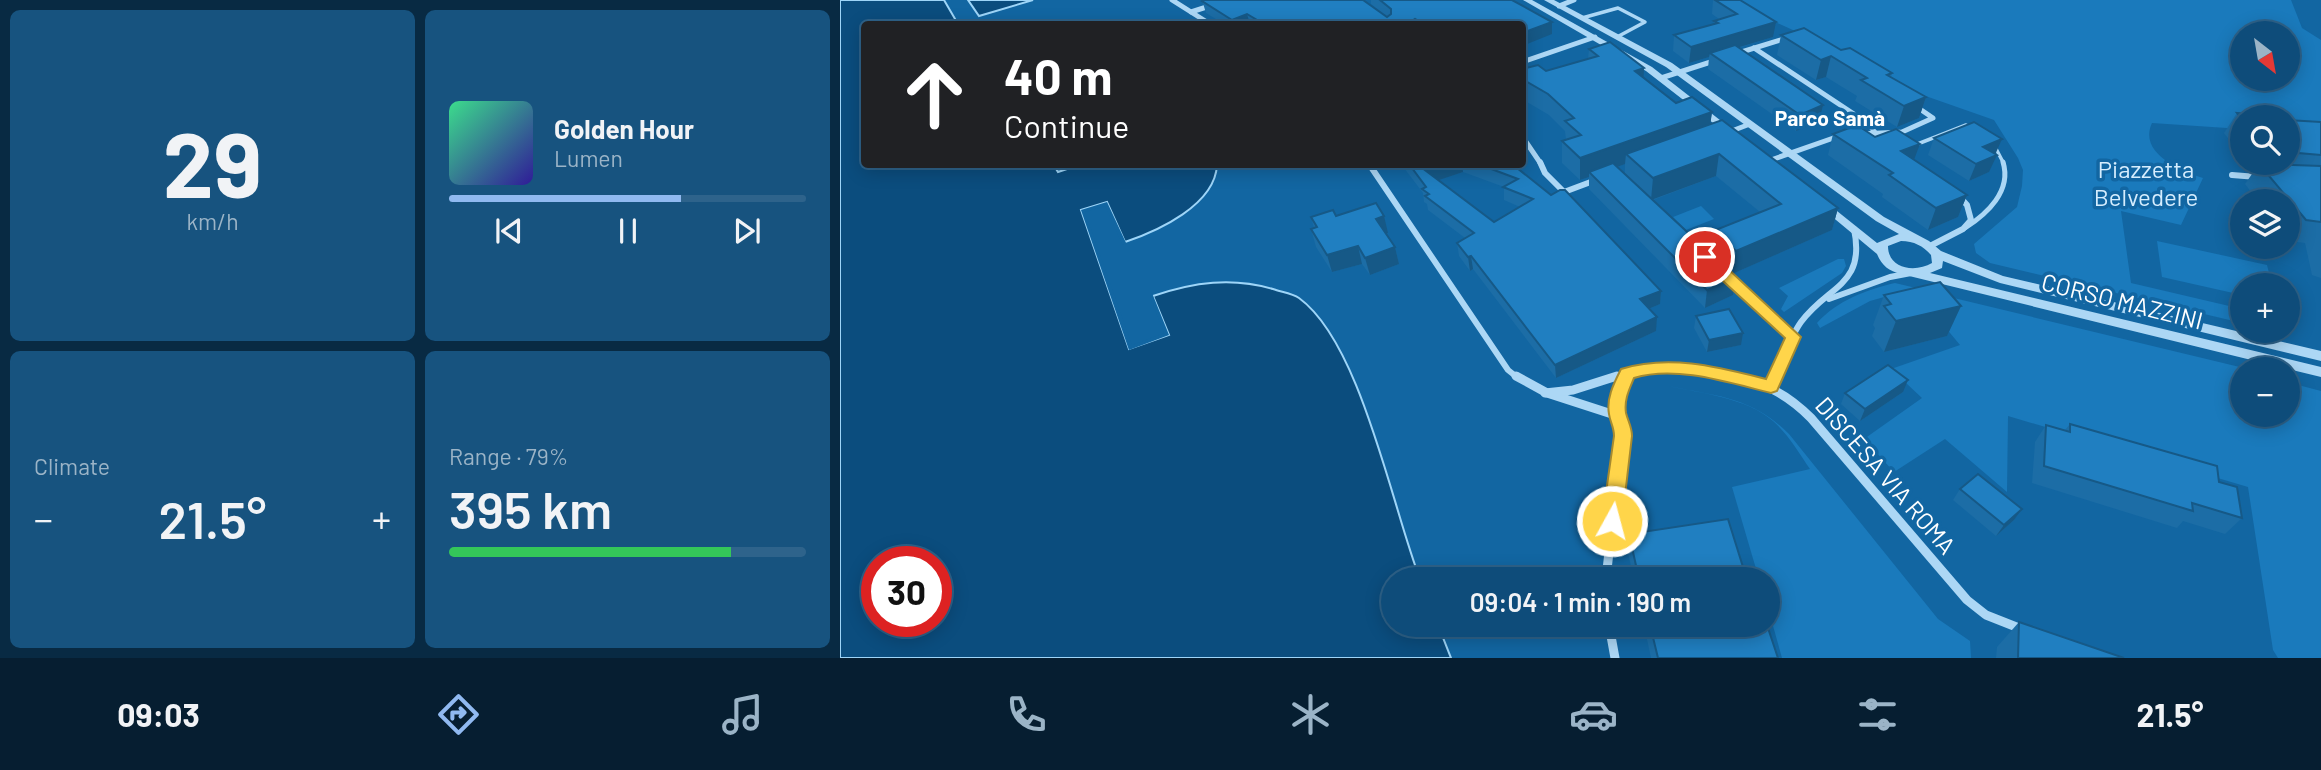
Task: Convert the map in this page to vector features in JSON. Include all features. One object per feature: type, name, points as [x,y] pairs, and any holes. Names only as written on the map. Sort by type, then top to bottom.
[{"type":"street","points":[[1172,0],[1205,21]]},
{"type":"street","points":[[1191,12],[1228,0]]},
{"type":"street","points":[[1527,0],[1595,37],[1661,78],[1726,133],[1740,139]]},
{"type":"street","name":"CORSO MAZZINI","points":[[1548,0],[1679,72],[1880,219],[1929,246],[2000,279],[2321,356]]},
{"type":"street","points":[[1559,6],[1574,0]]},
{"type":"street","points":[[1526,61],[1595,37]]},
{"type":"street","points":[[1661,78],[1791,37]]},
{"type":"street","points":[[1754,48],[1869,124],[1874,133],[1886,142]]},
{"type":"street","points":[[1768,161],[1835,136],[1902,132],[1933,118],[1908,101]]},
{"type":"street","points":[[1726,133],[1750,124]]},
{"type":"street","points":[[1526,140],[1545,173],[1564,192],[1601,178]]},
{"type":"street","points":[[1759,154],[1779,170]]},
{"type":"street","points":[[1372,168],[1508,370],[1520,380],[1545,393],[1618,416]]},
{"type":"street","points":[[2232,175],[2271,177]]},
{"type":"street","points":[[1929,246],[1964,229],[1971,220],[1967,205],[1953,190]]},
{"type":"street","name":"CORSO MAZZINI","points":[[1811,195],[1881,252],[1892,266],[2321,372]]},
{"type":"street","points":[[1771,387],[1804,317],[1849,277],[1857,262],[1859,245],[1854,229]]},
{"type":"street","points":[[1822,302],[1890,277],[1928,272],[1935,268],[1939,259],[1929,246],[1906,237],[1892,238],[1882,244],[1881,252]]},
{"type":"street","points":[[1717,267],[1793,337]]},
{"type":"street","name":"DISCESA VIA ROMA","points":[[1545,393],[1578,391],[1646,368],[1706,370],[1771,387],[1794,401],[1811,418],[1967,600],[1986,615],[2038,636]]},
{"type":"street","points":[[1607,567],[1623,436],[1617,399],[1627,374]]},
{"type":"street","points":[[1611,637],[1615,658]]},
{"type":"lane","points":[[1582,18],[1618,8],[1645,22],[1617,37]]},
{"type":"lane","points":[[1910,147],[1966,125],[1975,130]]},
{"type":"lane","points":[[1964,229],[1987,216],[2002,192],[2004,169],[2001,152],[1984,136]]},
{"type":"green space","name":"Piazzetta Belvedere","points":[[1736,0],[2291,0],[2299,21],[2230,21],[2230,91],[2300,91],[2300,23],[2302,28],[2321,40],[2321,134],[2300,133],[2300,105],[2230,105],[2230,128],[2152,123],[2149,134],[2156,151],[2173,165],[2203,178],[2181,225],[2121,211],[2131,283],[2230,306],[2230,320],[1990,263],[1976,253],[1974,244],[2017,207],[2023,170],[1994,120],[1917,93],[1859,60],[1753,12]]},
{"type":"green space","points":[[1701,206],[1714,219],[1686,230],[1673,217]]},
{"type":"green space","points":[[2157,241],[2267,265],[2269,273],[2230,273],[2230,292],[2162,277]]},
{"type":"green space","points":[[1838,259],[1844,259],[1846,266],[1842,273],[1784,312],[1781,309],[1788,296],[1779,288]]},
{"type":"green space","points":[[1895,283],[1916,288],[1870,301],[1820,328],[1817,323],[1834,308],[1853,297]]},
{"type":"green space","points":[[1933,293],[2230,365],[2230,427],[2300,427],[2300,385],[2321,391],[2321,658],[2278,658],[2273,650],[2248,487],[2008,416],[2007,492],[1945,439],[1894,472],[1864,439],[1922,398],[1891,369],[1960,345],[1926,304]]},
{"type":"green space","points":[[1668,386],[1718,396],[1747,405],[1761,412],[1775,422],[1789,434],[1938,619],[1970,641],[1971,658],[1782,658],[1776,637],[1780,637],[1780,567],[1755,567],[1732,487],[1810,469],[1773,421],[1750,407]]},
{"type":"shaded area","points":[[840,0],[944,0],[956,21],[861,21],[861,168],[1056,168],[1058,172],[1070,168],[1216,168],[1214,179],[1196,204],[1168,223],[1125,242],[1107,202],[1081,210],[1129,349],[1169,335],[1153,296],[1168,291],[1198,284],[1228,282],[1258,285],[1299,298],[1321,320],[1340,351],[1357,388],[1416,567],[1381,567],[1381,637],[1443,637],[1451,658],[840,658]]},
{"type":"shaded area","points":[[968,0],[1033,0],[979,16]]},
{"type":"pier","points":[[1107,202],[1127,245],[1122,244],[1105,206],[1085,212],[1132,345],[1164,333],[1150,297],[1152,293],[1169,335],[1129,350],[1081,210]]},
{"type":"building","points":[[1363,0],[1387,17],[1391,14],[1391,9],[1380,0],[1512,0],[1552,22],[1526,32],[1526,21],[1259,21],[1247,14],[1232,20],[1202,1]]},
{"type":"building","points":[[1715,0],[1740,0],[1776,22],[1691,47],[1674,35],[1718,23],[1714,21],[1737,14]]},
{"type":"building","points":[[1804,28],[1841,50],[1850,48],[1892,73],[1887,75],[1926,97],[1904,106],[1861,80],[1867,78],[1831,56],[1821,60],[1781,35]]},
{"type":"building","points":[[1610,42],[1644,68],[1635,71],[1676,103],[1692,97],[1712,112],[1580,158],[1562,141],[1581,135],[1565,121],[1574,118],[1548,94],[1526,81],[1526,68],[1538,65],[1546,71],[1598,56],[1589,49]]},
{"type":"building","points":[[1735,45],[1823,105],[1800,115],[1710,53]]},
{"type":"building","points":[[1722,120],[1838,208],[1736,251],[1713,231],[1781,204],[1719,154],[1653,178],[1626,154]]},
{"type":"building","points":[[2300,121],[2321,122],[2321,155],[2300,153]]},
{"type":"building","points":[[1974,122],[2002,139],[1983,147],[1997,155],[1976,164],[1934,138]]},
{"type":"building","points":[[1857,125],[1875,137],[1896,129],[1920,144],[1901,151],[1967,195],[1936,208],[1889,175],[1893,173],[1833,134]]},
{"type":"building","points":[[1613,163],[1698,242],[1701,241],[1723,261],[1720,263],[1737,278],[1707,290],[1589,172]]},
{"type":"building","points":[[2300,165],[2321,166],[2321,222],[2306,220],[2300,213],[2300,189],[2280,189],[2268,175],[2300,175]]},
{"type":"building","points":[[1412,168],[1431,168],[1425,170],[1494,222],[1533,199],[1503,187],[1518,179],[1489,168],[1517,168],[1551,195],[1565,190],[1661,291],[1640,299],[1657,317],[1555,365],[1471,256],[1468,257],[1457,243],[1474,233],[1425,196],[1429,194],[1422,189],[1426,187]]},
{"type":"building","points":[[1376,203],[1384,216],[1376,219],[1395,247],[1365,258],[1358,246],[1327,255],[1311,229],[1317,227],[1311,217],[1333,210],[1336,216]]},
{"type":"building","points":[[1940,282],[1961,306],[1896,321],[1884,306],[1891,304],[1884,295]]},
{"type":"building","points":[[1729,309],[1743,333],[1709,340],[1696,316]]},
{"type":"building","points":[[1888,365],[1908,380],[1865,409],[1845,393]]},
{"type":"building","points":[[2070,424],[2217,466],[2219,482],[2237,487],[2242,518],[2192,503],[2193,511],[2044,466],[2046,425],[2070,432]]},
{"type":"building","points":[[1978,474],[2022,509],[2004,525],[1960,489]]},
{"type":"building","points":[[1728,519],[1743,567],[1636,567],[1629,534]]},
{"type":"building","points":[[2019,622],[2124,658],[2018,658]]},
{"type":"building","points":[[1653,637],[1771,637],[1778,658],[1658,658]]},
{"type":"district","name":"Parco Samà","points":[[1830,119]]},
{"type":"route","points":[[1612,521],[1623,436],[1617,399],[1627,374],[1646,368],[1706,370],[1771,387],[1793,337],[1705,257]]}]
